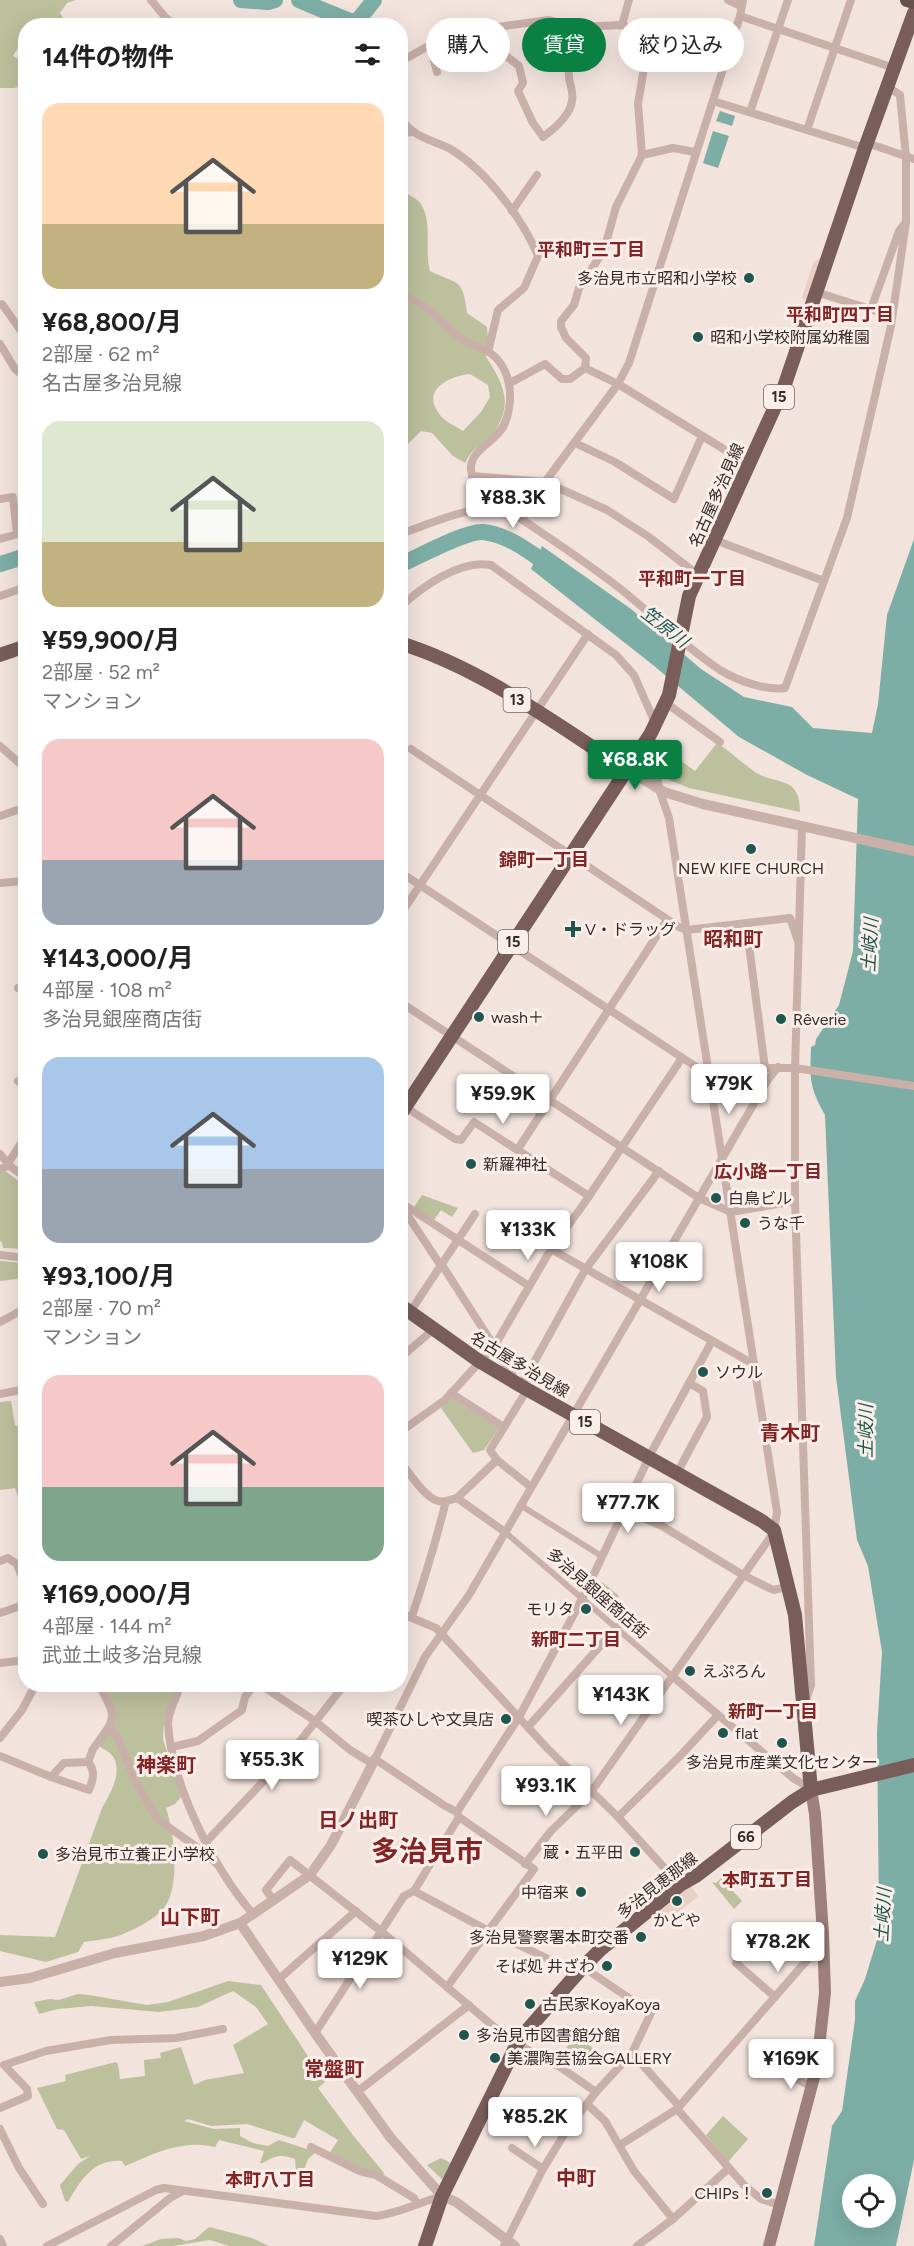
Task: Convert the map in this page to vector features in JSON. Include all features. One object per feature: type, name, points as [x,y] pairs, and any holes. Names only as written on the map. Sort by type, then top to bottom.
[{"type":"highway","points":[[907,0],[914,2]]},
{"type":"main road","name":"名古屋多治見線","points":[[408,1103],[654,729],[668,699],[689,596],[784,387],[887,86],[910,33],[914,13]]},
{"type":"main road","name":"13","points":[[408,646],[447,661],[536,711],[626,769]]},
{"type":"main road","points":[[0,655],[18,649]]},
{"type":"main road","name":"名古屋多治見線","points":[[408,1310],[479,1361],[762,1521],[774,1530]]},
{"type":"main road","points":[[769,2246],[817,2066],[825,1993],[823,1934],[795,1615],[774,1530]]},
{"type":"main road","points":[[811,1790],[914,1765]]},
{"type":"main road","name":"多治見恵那線","points":[[425,2246],[442,2196],[523,2035],[601,1949],[680,1885],[696,1876],[811,1790]]},
{"type":"street","points":[[151,0],[166,18]]},
{"type":"street","points":[[624,18],[629,0]]},
{"type":"street","points":[[545,482],[618,384],[629,363],[740,16],[742,3],[728,0]]},
{"type":"street","points":[[750,112],[788,0]]},
{"type":"street","points":[[807,130],[851,0]]},
{"type":"street","points":[[740,16],[894,68]]},
{"type":"street","points":[[408,57],[426,47]]},
{"type":"street","points":[[510,59],[519,66],[523,83],[518,91],[533,123],[543,137],[560,122],[573,101],[569,72]]},
{"type":"street","points":[[510,383],[545,364],[562,379],[570,379],[585,368],[586,358],[566,338],[561,321],[574,305],[579,288],[604,250],[616,207],[642,155],[638,104],[643,72]]},
{"type":"street","points":[[408,299],[430,309],[461,339],[488,352],[499,361],[510,383],[510,404],[504,426],[473,457],[470,467],[472,476],[505,508],[615,585],[680,642],[720,669],[746,683],[777,689],[784,688],[849,507],[892,316],[906,222],[910,158],[900,95],[887,86]]},
{"type":"street","points":[[713,101],[910,158]]},
{"type":"street","points":[[408,126],[414,132],[452,150],[483,175],[512,212],[533,243],[538,256],[524,288],[498,310],[488,352]]},
{"type":"street","points":[[408,132],[414,132]]},
{"type":"street","points":[[642,155],[673,148],[695,152]]},
{"type":"street","points":[[512,212],[537,175]]},
{"type":"street","points":[[871,309],[899,231],[906,222]]},
{"type":"street","points":[[816,292],[892,316]]},
{"type":"street","points":[[0,305],[2,304],[18,327]]},
{"type":"street","points":[[0,344],[18,371]]},
{"type":"street","points":[[585,368],[618,384],[748,464]]},
{"type":"street","points":[[575,443],[615,462],[674,499],[702,436]]},
{"type":"street","points":[[472,476],[545,482],[607,510],[649,537],[698,575]]},
{"type":"street","points":[[0,499],[13,497],[18,520]]},
{"type":"street","points":[[408,531],[467,510],[488,507],[505,508]]},
{"type":"street","points":[[0,539],[18,534]]},
{"type":"street","points":[[715,540],[824,581]]},
{"type":"street","points":[[408,600],[421,588],[460,569],[483,564],[499,570],[588,634],[616,655],[634,675],[654,729],[659,789],[669,818],[777,1505],[774,1530],[591,1792],[551,1831],[525,1864]]},
{"type":"street","points":[[0,596],[18,590]]},
{"type":"street","points":[[408,904],[588,634]]},
{"type":"street","points":[[668,699],[720,742]]},
{"type":"street","points":[[0,746],[18,762]]},
{"type":"street","points":[[411,749],[667,920],[687,930],[790,918],[800,948]]},
{"type":"street","points":[[626,769],[659,789],[703,804],[914,851]]},
{"type":"street","points":[[0,816],[18,810]]},
{"type":"street","points":[[804,1706],[811,1685],[795,1201],[795,1068],[806,827]]},
{"type":"street","points":[[408,877],[710,1076],[778,1067],[914,1086]]},
{"type":"street","points":[[0,883],[18,882]]},
{"type":"street","points":[[518,1149],[667,920]]},
{"type":"street","points":[[746,923],[765,1068]]},
{"type":"street","points":[[408,1007],[699,1198],[730,1212],[795,1201]]},
{"type":"street","points":[[408,1426],[451,1393],[495,1345],[550,1250],[682,1058]]},
{"type":"street","points":[[0,1982],[30,1978],[137,1948],[204,1936],[240,1923],[310,1875],[331,1845],[425,1657],[469,1595],[767,1081],[778,1067]]},
{"type":"street","points":[[408,1114],[461,1140],[474,1122],[589,1196]]},
{"type":"street","points":[[0,1169],[6,1167],[18,1147]]},
{"type":"street","points":[[0,1154],[18,1171]]},
{"type":"street","points":[[531,1487],[497,1460],[490,1450],[585,1270],[659,1171]]},
{"type":"street","points":[[408,1207],[529,1286]]},
{"type":"street","points":[[408,1305],[442,1265],[475,1214]]},
{"type":"street","points":[[408,1216],[512,1374]]},
{"type":"street","points":[[550,1250],[755,1365]]},
{"type":"street","points":[[0,1255],[18,1257]]},
{"type":"street","points":[[0,1322],[18,1312]]},
{"type":"street","points":[[408,1351],[434,1329]]},
{"type":"street","points":[[315,2033],[404,1896],[414,1891],[519,1717],[583,1597],[688,1383],[712,1341]]},
{"type":"street","points":[[677,1473],[707,1417],[703,1391],[688,1383]]},
{"type":"street","points":[[0,1394],[18,1391]]},
{"type":"street","points":[[451,1393],[504,1427]]},
{"type":"street","points":[[408,1472],[417,1484],[437,1501],[446,1501],[458,1498],[497,1460]]},
{"type":"street","points":[[458,1498],[505,1532]]},
{"type":"street","points":[[408,1610],[430,1567],[446,1501]]},
{"type":"street","points":[[520,1505],[603,1557]]},
{"type":"street","points":[[625,1510],[662,1526],[743,1575],[773,1590],[788,1587]]},
{"type":"street","name":"多治見銀座商店街","points":[[505,1532],[672,1676]]},
{"type":"street","points":[[0,1561],[8,1558],[18,1567]]},
{"type":"street","points":[[0,1613],[18,1607]]},
{"type":"street","points":[[408,1617],[436,1628],[442,1633],[528,1727],[618,1817],[680,1885]]},
{"type":"street","points":[[528,1727],[617,1627]]},
{"type":"street","points":[[0,1662],[18,1661]]},
{"type":"street","points":[[672,1676],[793,1778],[811,1790]]},
{"type":"street","points":[[0,1738],[22,1710],[32,1692]]},
{"type":"street","points":[[88,1762],[100,1736],[112,1720],[112,1711],[104,1692]]},
{"type":"street","points":[[178,1692],[168,1721],[183,1790],[218,1865],[253,1914]]},
{"type":"street","points":[[172,1747],[198,1741],[242,1710],[245,1697],[250,1692]]},
{"type":"street","points":[[270,1692],[315,1721],[350,1750],[374,1762],[445,1806],[534,1869],[447,1987]]},
{"type":"street","points":[[206,1842],[293,1750],[339,1692]]},
{"type":"street","points":[[618,1817],[718,1715]]},
{"type":"street","points":[[108,1728],[117,1736],[135,1780],[157,1819],[218,1865]]},
{"type":"street","points":[[0,1756],[51,1777],[89,1790],[94,1778],[92,1766],[88,1762],[64,1763],[51,1777]]},
{"type":"street","points":[[273,1900],[266,1890],[290,1860],[382,1932],[517,2044],[560,2067],[596,2092]]},
{"type":"street","points":[[240,1923],[390,2137],[442,2196],[456,2202],[509,2244],[543,2169],[586,2104],[632,2053],[651,2013],[580,1970],[487,1930],[414,1891]]},
{"type":"street","points":[[279,1979],[356,1911]]},
{"type":"street","points":[[620,2145],[678,2108],[808,1959],[811,1938],[823,1934]]},
{"type":"street","points":[[736,1964],[775,1997]]},
{"type":"street","points":[[357,2092],[469,2005]]},
{"type":"street","points":[[0,2108],[28,2096],[27,2089],[4,2065],[46,2052],[111,2040],[176,2038],[223,2029]]},
{"type":"street","points":[[632,2053],[729,2168],[760,2199],[780,2205]]},
{"type":"street","points":[[780,2071],[812,2087]]},
{"type":"street","points":[[586,2104],[604,2121],[634,2171],[674,2219]]},
{"type":"street","points":[[0,2129],[19,2168],[43,2204]]},
{"type":"street","points":[[311,2147],[359,2171],[376,2175],[414,2198],[417,2204]]},
{"type":"street","points":[[512,2148],[543,2169]]},
{"type":"street","points":[[637,2246],[674,2219],[729,2168]]},
{"type":"street","points":[[46,2246],[164,2188],[376,2216],[404,2210],[442,2196]]},
{"type":"street","points":[[111,2246],[170,2198],[183,2191]]},
{"type":"street","points":[[0,2239],[3,2246]]},
{"type":"green space","points":[[0,0],[76,0],[67,3],[60,13],[63,18],[18,18],[18,48],[13,56],[18,59],[18,87],[0,88]]},
{"type":"green space","points":[[408,194],[419,202],[425,211],[430,271],[458,284],[463,293],[467,313],[487,327],[488,338],[483,352],[501,384],[505,403],[499,425],[491,437],[475,449],[465,463],[453,456],[432,433],[421,431],[408,444]],"holes":[[[470,374],[488,385],[490,397],[481,412],[463,431],[442,417],[433,398],[435,392],[446,381]]]},
{"type":"green space","points":[[717,743],[755,772],[791,786],[799,800],[800,812],[689,788],[667,779],[663,748],[695,771]]},
{"type":"green space","points":[[4,1170],[18,1181],[18,1249],[3,1248],[0,1241],[0,1172]]},
{"type":"green space","points":[[422,1195],[458,1208],[452,1217],[441,1210],[434,1220],[414,1207]]},
{"type":"green space","points":[[0,1261],[18,1262],[18,1279],[0,1281]]},
{"type":"green space","points":[[452,1398],[499,1428],[484,1450],[473,1453],[441,1408]]},
{"type":"green space","points":[[11,1401],[15,1425],[18,1426],[18,1497],[15,1488],[0,1490],[0,1402]]},
{"type":"green space","points":[[602,1582],[619,1596],[616,1600],[618,1602],[608,1614],[590,1598],[595,1588],[597,1589]]},
{"type":"green space","points":[[107,1692],[175,1692],[164,1722],[163,1739],[181,1797],[175,1804],[166,1808],[174,1859],[173,1886],[169,1898],[164,1908],[150,1920],[117,1936],[84,1942],[78,1952],[46,1962],[0,1951],[0,1935],[55,1937],[102,1808],[116,1777],[114,1758],[99,1746],[114,1721],[114,1711]]},
{"type":"green space","points":[[721,1878],[742,1901],[734,1909],[712,1882],[716,1883]]},
{"type":"green space","points":[[228,1981],[261,1985],[325,2082],[318,2088],[384,2173],[383,2175],[359,2168],[329,2154],[338,2140],[304,2120],[295,2138],[292,2138],[247,2124],[211,2126],[188,2119],[184,2121],[214,2129],[240,2128],[240,2136],[253,2143],[268,2146],[279,2140],[316,2152],[308,2159],[302,2176],[296,2174],[295,2159],[290,2157],[279,2156],[260,2163],[264,2151],[219,2140],[215,2147],[180,2146],[158,2152],[125,2166],[122,2161],[103,2163],[89,2172],[68,2202],[65,2201],[60,2185],[78,2164],[90,2156],[81,2159],[64,2130],[57,2129],[37,2088],[66,2081],[65,2075],[116,2062],[120,2079],[145,2076],[144,2060],[161,2058],[160,2053],[181,2047],[194,2085],[205,2080],[244,2073],[233,2045],[268,2024],[256,2007],[233,1991],[198,2007],[159,2012],[91,2006],[58,2009],[39,2014],[34,2002],[59,2000],[78,1994],[147,2005],[168,2002]]},
{"type":"green space","points":[[574,2037],[593,2048],[584,2059],[579,2056],[570,2066],[570,2051],[566,2048]]},
{"type":"green space","points":[[723,2116],[748,2139],[728,2162],[706,2135]]},
{"type":"green space","points":[[441,2158],[453,2164],[445,2182],[427,2165]]},
{"type":"green space","points":[[209,2227],[252,2238],[269,2246],[229,2246],[210,2240],[173,2246],[142,2246],[161,2239],[178,2238],[186,2241],[195,2239]]},
{"type":"shaded area","points":[[822,258],[808,300],[802,298],[813,263]]},
{"type":"shaded area","points":[[690,1885],[698,1896],[670,1919],[669,1917],[660,1924],[657,1921],[654,1923],[649,1917]]},
{"type":"water","points":[[720,111],[735,116],[732,126],[716,121]]},
{"type":"water","points":[[713,131],[729,136],[718,168],[703,163]]},
{"type":"water","name":"土岐川","points":[[914,539],[914,2160],[896,2246],[814,2246],[832,2126],[842,2111],[855,2020],[855,2001],[865,1979],[877,1940],[879,1917],[877,1732],[882,1652],[868,1566],[857,1540],[836,1377],[825,1115],[813,1089],[811,1067],[811,1047],[815,1045],[816,1039],[839,1005],[853,951],[858,799],[807,775],[739,737],[653,665],[531,569],[542,546],[631,609],[701,669],[744,697],[792,707],[813,728],[872,733],[878,704],[887,615]]},
{"type":"waterway","points":[[241,0],[268,2],[275,0]]},
{"type":"waterway","points":[[299,0],[342,18]]},
{"type":"waterway","points":[[360,18],[374,0]]},
{"type":"waterway","name":"笠原川","points":[[408,561],[454,539],[483,532],[512,541],[554,569]]},
{"type":"waterway","name":"笠原川","points":[[0,564],[18,558]]},
{"type":"place","name":"多治見市立昭和小学校","points":[[749,278]]},
{"type":"place","name":"昭和小学校附属幼稚園","points":[[698,337]]},
{"type":"place","name":"NEW KIFE CHURCH","points":[[751,849]]},
{"type":"place","name":"V・ドラッグ","points":[[573,929]]},
{"type":"place","name":"wash＋","points":[[479,1017]]},
{"type":"place","name":"Rêverie","points":[[781,1019]]},
{"type":"place","name":"新羅神社","points":[[471,1164]]},
{"type":"place","name":"白鳥ビル","points":[[716,1198]]},
{"type":"place","name":"うな千","points":[[745,1223]]},
{"type":"place","name":"ソウル","points":[[703,1372]]},
{"type":"place","name":"モリタ","points":[[586,1609]]},
{"type":"place","name":"えぷろん","points":[[690,1671]]},
{"type":"place","name":"喫茶ひしや文具店","points":[[506,1719]]},
{"type":"place","name":"flat","points":[[723,1733]]},
{"type":"place","name":"多治見市産業文化センター","points":[[782,1743]]},
{"type":"place","name":"蔵・五平田","points":[[635,1852]]},
{"type":"place","name":"多治見市立養正小学校","points":[[43,1854]]},
{"type":"place","name":"中宿来","points":[[581,1892]]},
{"type":"place","name":"かどや","points":[[677,1901]]},
{"type":"place","name":"多治見警察署本町交番","points":[[641,1937]]},
{"type":"place","name":"そば処 井ざわ","points":[[607,1966]]},
{"type":"place","name":"古民家KoyaKoya","points":[[530,2004]]},
{"type":"place","name":"多治見市図書館分館","points":[[464,2035]]},
{"type":"place","name":"美濃陶芸協会GALLERY","points":[[495,2058]]},
{"type":"place","name":"CHIPs！","points":[[767,2193]]},
{"type":"district","name":"平和町三丁目","points":[[591,250]]},
{"type":"district","name":"平和町四丁目","points":[[840,315]]},
{"type":"district","name":"平和町一丁目","points":[[692,579]]},
{"type":"district","name":"錦町一丁目","points":[[544,860]]},
{"type":"district","name":"昭和町","points":[[733,939]]},
{"type":"district","name":"広小路一丁目","points":[[768,1172]]},
{"type":"district","name":"青木町","points":[[790,1433]]},
{"type":"district","name":"新町二丁目","points":[[576,1640]]},
{"type":"district","name":"新町一丁目","points":[[773,1712]]},
{"type":"district","name":"神楽町","points":[[166,1765]]},
{"type":"district","name":"日ノ出町","points":[[358,1820]]},
{"type":"district","name":"多治見市","points":[[427,1851]]},
{"type":"district","name":"本町五丁目","points":[[767,1880]]},
{"type":"district","name":"山下町","points":[[190,1917]]},
{"type":"district","name":"常盤町","points":[[334,2069]]},
{"type":"district","name":"中町","points":[[576,2178]]},
{"type":"district","name":"本町八丁目","points":[[270,2180]]}]
